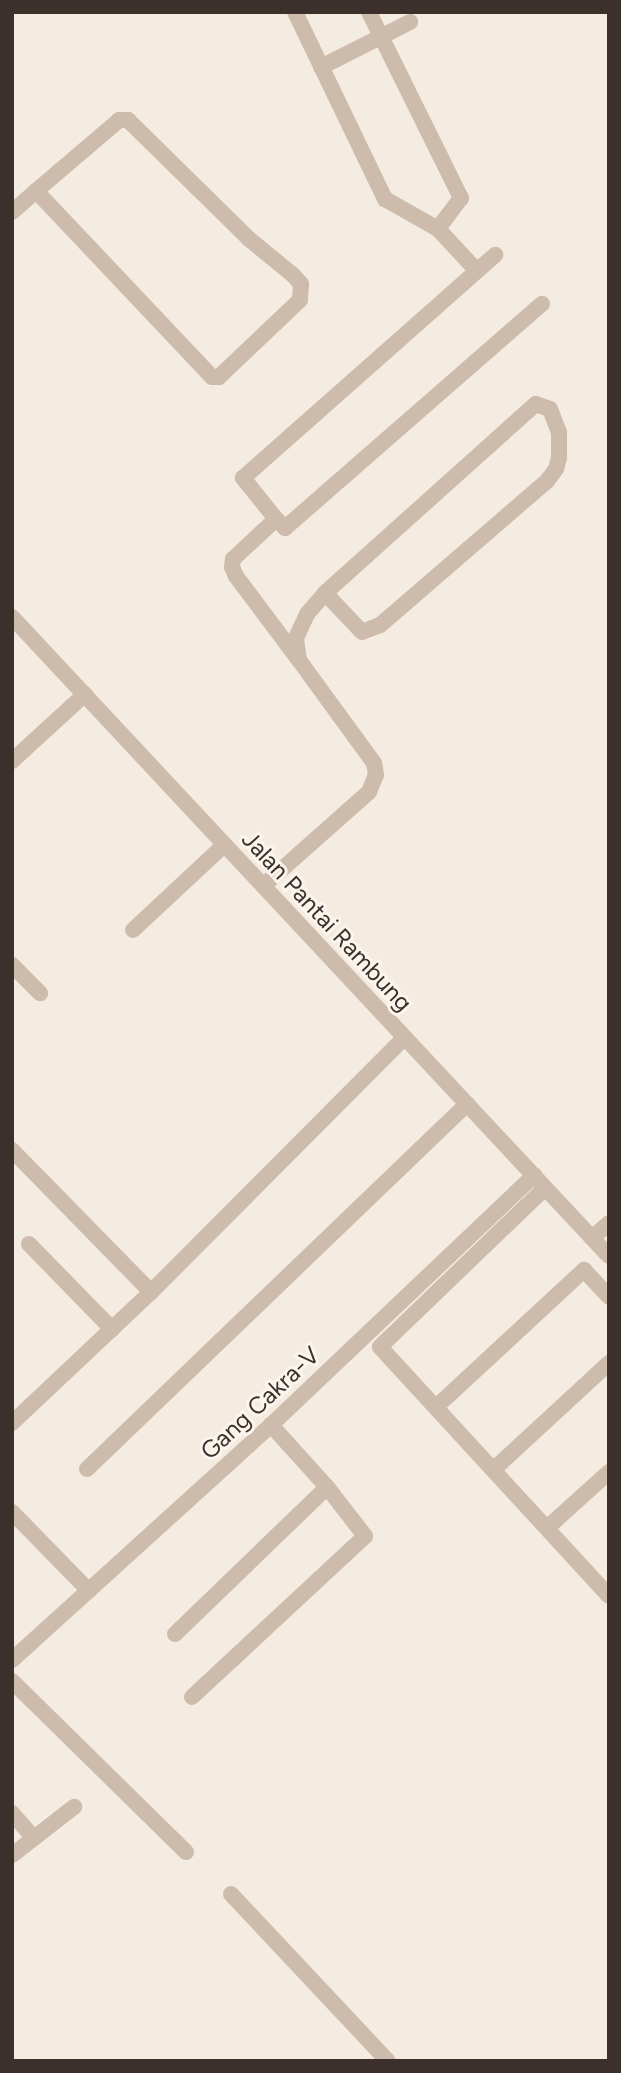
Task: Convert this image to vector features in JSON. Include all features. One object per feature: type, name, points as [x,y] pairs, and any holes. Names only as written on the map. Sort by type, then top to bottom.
[{"type":"street","points":[[295,12],[385,199],[438,229],[477,271]]},
{"type":"street","points":[[369,12],[461,198],[438,229]]},
{"type":"street","points":[[321,67],[410,22]]},
{"type":"street","points":[[12,212],[36,191],[119,120],[128,120],[249,239],[293,275],[302,290],[300,299],[219,377],[212,377],[36,191]]},
{"type":"street","points":[[495,255],[243,478],[276,519],[285,528],[542,304]]},
{"type":"street","points":[[299,660],[296,638],[307,614],[325,593],[536,404],[551,410],[559,432],[559,458],[552,475],[380,625],[362,632],[325,593]]},
{"type":"street","points":[[263,886],[369,792],[376,775],[374,763],[232,567],[240,551],[276,519]]},
{"type":"street","name":"Jalan Pantai Rambung","points":[[12,617],[609,1256]]},
{"type":"street","points":[[12,761],[85,694]]},
{"type":"street","points":[[133,930],[224,845]]},
{"type":"street","points":[[12,965],[40,993]]},
{"type":"street","points":[[13,1422],[151,1292],[404,1038]]},
{"type":"street","points":[[87,1469],[467,1104]]},
{"type":"street","points":[[12,1150],[151,1292]]},
{"type":"street","name":"Gang Cakra-V","points":[[12,1660],[271,1425],[534,1175]]},
{"type":"street","points":[[545,1188],[380,1347],[608,1592]]},
{"type":"street","points":[[592,1238],[609,1223]]},
{"type":"street","points":[[29,1244],[112,1329]]},
{"type":"street","points":[[436,1407],[584,1270],[609,1297]]},
{"type":"street","points":[[493,1470],[609,1363]]},
{"type":"street","points":[[192,1696],[365,1536],[327,1487],[271,1425]]},
{"type":"street","points":[[547,1528],[609,1472]]},
{"type":"street","points":[[175,1634],[327,1487]]},
{"type":"street","points":[[12,1512],[89,1591]]},
{"type":"street","points":[[12,1682],[186,1852]]},
{"type":"street","points":[[12,1855],[74,1807]]},
{"type":"street","points":[[12,1813],[34,1838]]},
{"type":"street","points":[[231,1894],[388,2061]]}]
